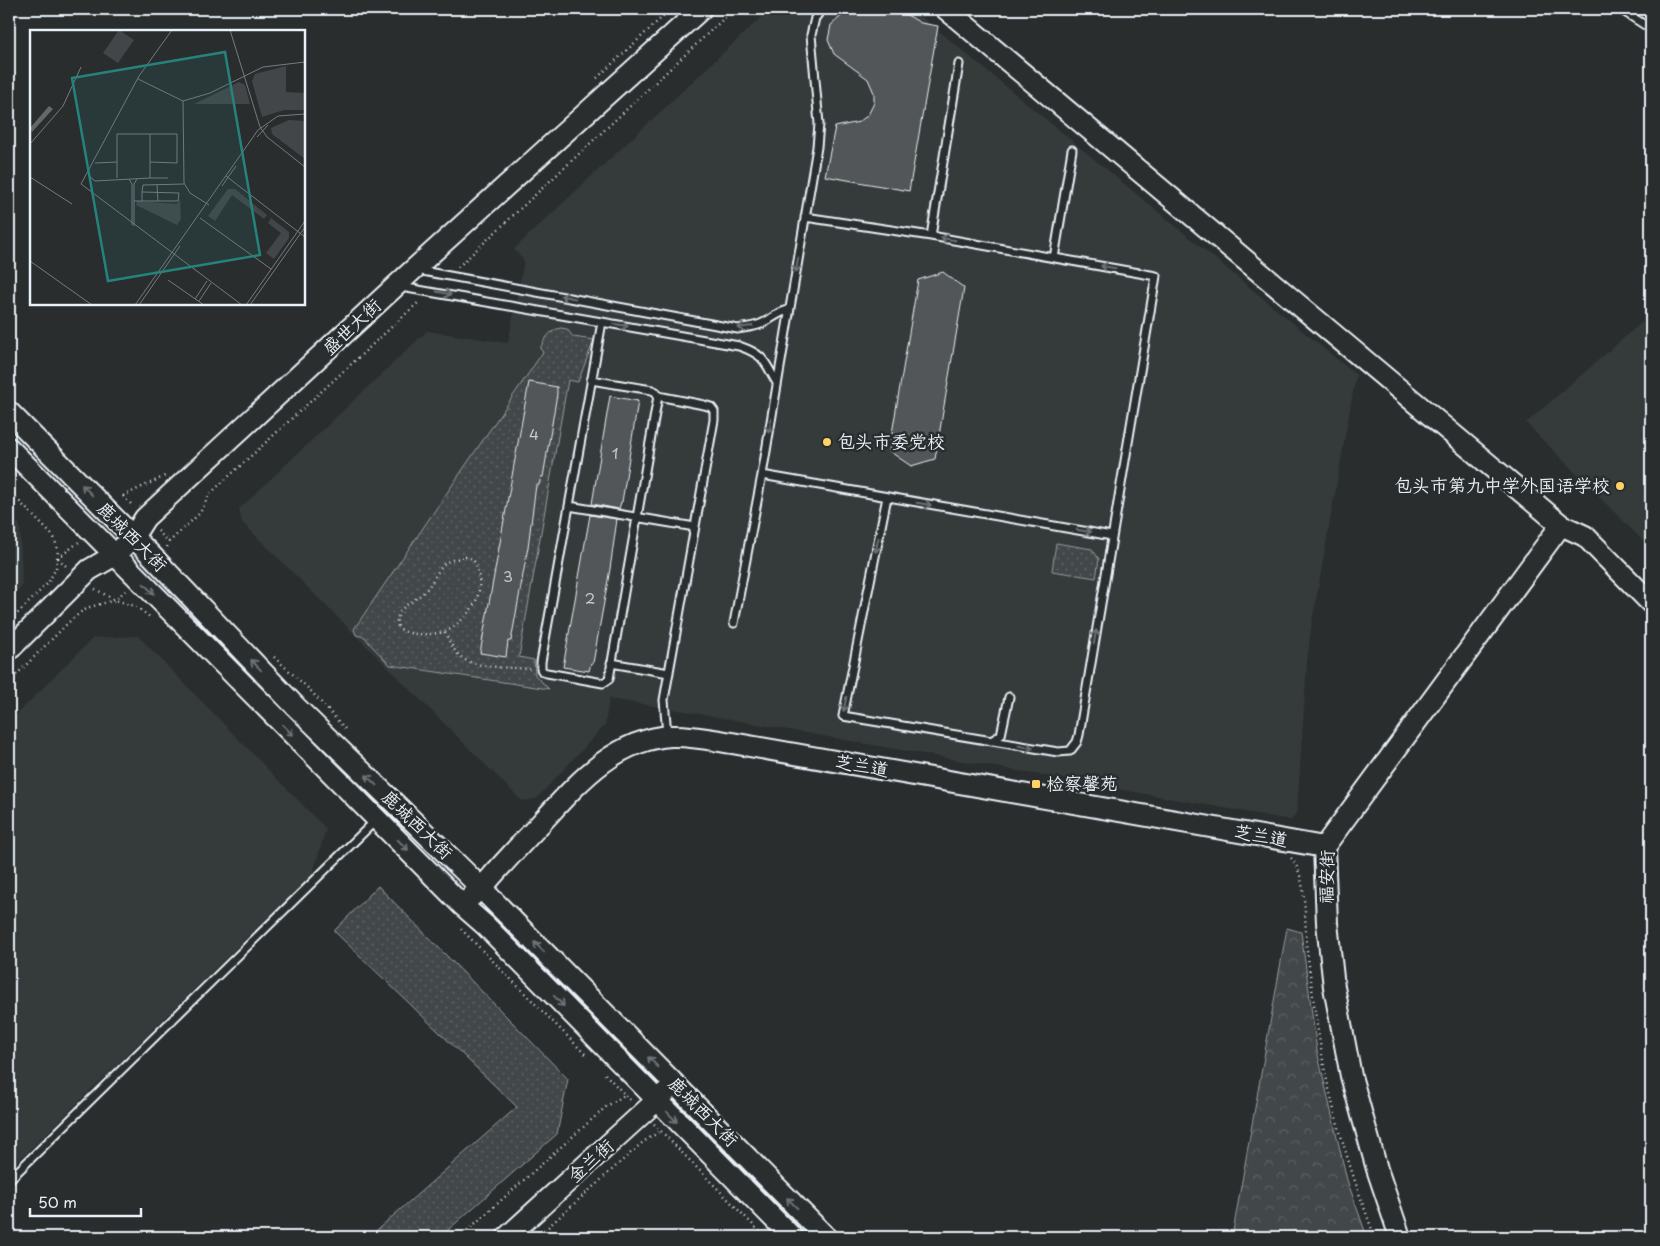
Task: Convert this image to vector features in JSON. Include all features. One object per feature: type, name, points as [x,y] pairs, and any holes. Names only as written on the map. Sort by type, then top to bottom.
[{"type":"street","name":"盛世大街","points":[[9,650],[89,570],[115,555],[133,537],[145,518],[413,270],[701,9]]},
{"type":"street","points":[[946,9],[1561,524],[1585,536],[1651,603]]},
{"type":"street","name":"鹿城西大街","points":[[9,412],[133,537],[296,707],[480,888],[826,1237]]},
{"type":"street","name":"鹿城西大街","points":[[9,448],[462,905],[486,926],[640,1085],[792,1237]]},
{"type":"street","name":"福安街","points":[[1400,1237],[1377,1170],[1350,1067],[1332,968],[1327,923],[1324,847],[1561,524]]},
{"type":"street","name":"芝兰道","points":[[462,905],[583,777],[607,758],[626,747],[653,739],[668,737],[690,737],[732,744],[1324,847]]},
{"type":"street","name":"金兰街","points":[[507,1237],[675,1084]]},
{"type":"lane","points":[[734,623],[762,476],[817,147],[819,124],[811,35],[815,18],[822,9]]},
{"type":"lane","points":[[1620,9],[1651,29]]},
{"type":"lane","points":[[931,236],[959,64]]},
{"type":"lane","points":[[1054,258],[1072,150]]},
{"type":"lane","points":[[805,217],[931,236],[1156,276],[1079,735],[1074,747],[1070,751],[1058,752],[843,716],[887,497]]},
{"type":"lane","points":[[413,270],[450,275],[738,329],[757,326],[774,317],[779,311],[789,310]]},
{"type":"lane","points":[[396,286],[739,346],[760,355],[777,383]]},
{"type":"lane","points":[[602,322],[541,662],[541,670],[547,673],[603,683],[609,678],[658,396]]},
{"type":"lane","points":[[591,380],[652,390],[658,396],[711,406],[714,411],[714,420],[664,700],[668,737]]},
{"type":"lane","points":[[762,476],[1112,536]]},
{"type":"lane","points":[[569,506],[695,528]]},
{"type":"lane","points":[[611,663],[669,673]]},
{"type":"lane","points":[[990,741],[997,739],[1001,735],[1009,697]]},
{"type":"lane","points":[[9,1180],[377,819]]},
{"type":"path","points":[[9,491],[54,537],[58,550],[58,558],[53,575],[48,583],[9,622]]},
{"type":"path","points":[[469,557],[473,560],[479,576],[477,601],[467,616],[445,632],[405,633],[399,627],[400,613],[423,593],[442,565],[451,560],[469,557]]},
{"type":"path","points":[[9,682],[81,612],[90,607],[115,600]]},
{"type":"path","points":[[445,632],[459,655],[466,661],[486,665],[541,670]]},
{"type":"path","points":[[1288,856],[1293,860]]},
{"type":"path","points":[[460,1237],[607,1106],[640,1085]]},
{"type":"path","points":[[537,1237],[643,1142],[675,1120]]},
{"type":"shaded area","name":"包头市委党校","points":[[770,9],[912,9],[1356,375],[1311,628],[1297,812],[1291,820],[609,699],[605,725],[536,799],[522,801],[242,522],[239,509],[427,331],[508,343],[524,261],[514,249]]},
{"type":"shaded area","name":"包头市第九中学外国语学校","points":[[1642,322],[1651,329],[1651,549],[1526,423]]},
{"type":"shaded area","points":[[9,514],[20,525],[22,586],[9,599]]},
{"type":"shaded area","points":[[138,636],[326,829],[313,873],[9,1170],[9,722],[93,638]]},
{"type":"green space","points":[[561,328],[567,329],[573,337],[594,340],[578,382],[568,380],[519,657],[534,660],[535,675],[549,689],[390,665],[365,637],[356,635],[354,629],[543,352],[540,349],[546,338]]},
{"type":"green space","points":[[1056,543],[1092,549],[1099,559],[1096,578],[1052,571]]},
{"type":"green space","points":[[378,886],[568,1079],[557,1134],[440,1237],[369,1237],[517,1107],[334,931]]},
{"type":"green space","points":[[1287,928],[1301,932],[1317,1051],[1347,1180],[1367,1237],[1232,1237]]},
{"type":"building","points":[[857,9],[893,9],[921,23],[938,26],[909,191],[825,176],[835,127],[859,122],[868,115],[874,103],[874,93],[868,79],[834,54],[828,40],[831,25],[846,12]]},
{"type":"building","points":[[943,272],[964,288],[935,459],[911,466],[889,451],[918,280]]},
{"type":"building","points":[[529,382],[557,387],[557,394],[543,477],[541,477],[539,485],[536,485],[528,547],[511,641],[508,641],[506,657],[480,653]]},
{"type":"building","points":[[610,396],[638,401],[622,502],[619,509],[592,504]]},
{"type":"building","points":[[590,515],[617,519],[593,663],[591,663],[589,671],[563,667]]},
{"type":"place","name":"包头市委党校","points":[[827,442]]},
{"type":"place","name":"包头市第九中学外国语学校","points":[[1620,486]]},
{"type":"place","name":"检察馨苑","points":[[1036,784]]}]
